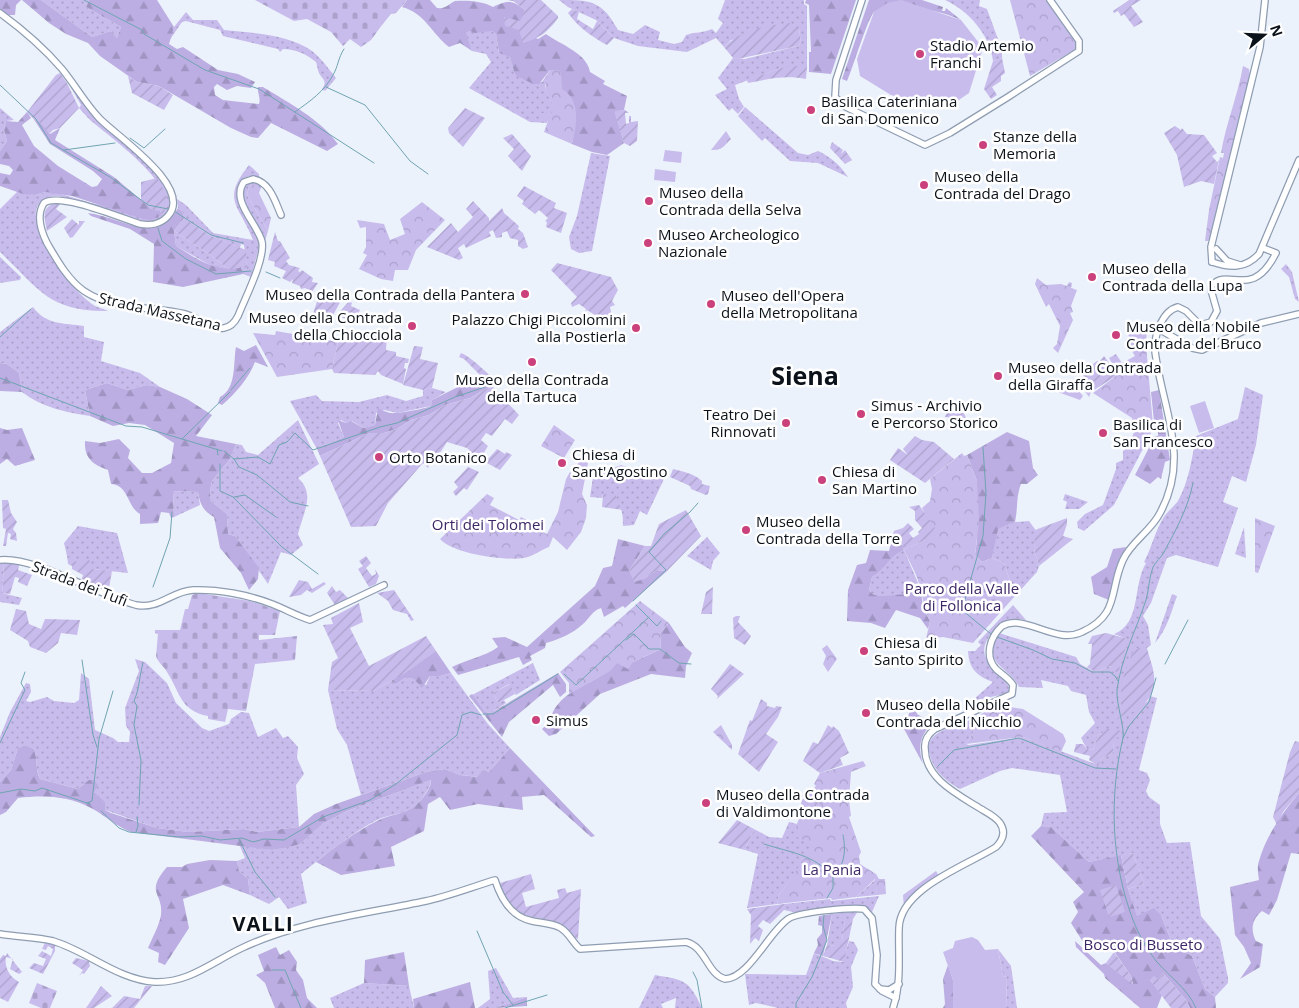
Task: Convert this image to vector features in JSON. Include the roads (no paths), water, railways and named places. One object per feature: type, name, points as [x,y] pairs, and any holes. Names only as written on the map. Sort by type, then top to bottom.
[{"type":"street","points":[[862,0],[835,84],[834,96],[840,103],[916,142],[929,145],[1077,52],[1080,48],[1080,42],[1050,0]]},
{"type":"street","points":[[1212,262],[1211,249],[1260,47],[1265,0]]},
{"type":"street","name":"Strada Massetana","points":[[0,12],[50,55],[98,118],[152,165],[164,179],[172,194],[174,203],[170,214],[158,223],[148,225],[66,200],[55,199],[44,203],[40,218],[45,238],[65,271],[83,290],[115,303],[182,314],[218,328],[227,327],[238,316],[262,249],[260,236],[241,198],[240,189],[244,182],[253,179],[264,184],[272,193],[281,215]]},
{"type":"street","points":[[1212,262],[1230,268],[1255,259],[1262,248],[1299,160]]},
{"type":"street","points":[[1212,262],[1216,249],[1215,237]]},
{"type":"street","points":[[893,1008],[899,984],[899,922],[904,912],[922,890],[996,847],[1003,837],[1003,829],[997,819],[938,779],[928,763],[924,750],[926,739],[933,730],[958,721],[1013,692],[1012,683],[991,661],[992,640],[997,631],[1005,624],[1015,623],[1062,635],[1076,634],[1097,624],[1109,609],[1123,558],[1157,518],[1173,480],[1174,442],[1155,351],[1159,330],[1167,313],[1178,307],[1186,311],[1198,324],[1209,323],[1216,313],[1211,288],[1213,284],[1219,280],[1243,282],[1255,278],[1266,269],[1276,254],[1262,248]]},
{"type":"street","points":[[1216,249],[1227,261],[1241,265]]},
{"type":"street","points":[[1159,330],[1192,348],[1202,350],[1258,324],[1299,314]]},
{"type":"street","name":"Strada dei Tufi","points":[[0,560],[24,561],[105,595],[142,606],[155,605],[187,591],[200,590],[255,599],[311,620],[384,585]]},
{"type":"street","points":[[0,934],[51,941],[134,978],[149,981],[167,981],[198,973],[236,951],[272,936],[366,912],[430,900],[495,880],[503,899],[515,914],[526,920],[559,927],[568,934],[579,949],[686,942],[698,948],[716,974],[724,979],[739,974],[780,926],[795,916],[860,908],[868,911],[872,918],[878,961],[874,980],[879,989],[896,998]]},
{"type":"street","points":[[879,989],[890,990],[899,984]]},
{"type":"waterway","points":[[84,0],[142,30],[144,34],[205,70],[259,89],[374,163]]},
{"type":"waterway","points":[[295,112],[316,96],[329,81],[335,72],[344,49]]},
{"type":"waterway","points":[[0,85],[36,119],[51,143],[110,177],[148,205],[168,209]]},
{"type":"waterway","points":[[326,87],[365,105],[410,161],[428,174]]},
{"type":"waterway","points":[[130,138],[144,148],[165,129]]},
{"type":"waterway","points":[[64,150],[115,143]]},
{"type":"waterway","points":[[174,211],[211,235],[243,243]]},
{"type":"waterway","points":[[158,228],[162,241],[186,259],[216,274],[251,271]]},
{"type":"waterway","points":[[266,272],[280,278]]},
{"type":"waterway","points":[[0,337],[31,309]]},
{"type":"waterway","points":[[231,390],[250,368]]},
{"type":"waterway","points":[[0,378],[126,426],[142,427],[222,451]]},
{"type":"waterway","points":[[234,459],[258,457],[270,464],[279,445],[287,442],[295,433],[313,450],[397,423],[455,397],[485,387]]},
{"type":"waterway","points":[[182,439],[230,392]]},
{"type":"waterway","points":[[983,447],[986,493],[983,536],[962,610],[991,634]]},
{"type":"waterway","points":[[217,449],[218,455]]},
{"type":"waterway","points":[[224,451],[234,459],[239,467],[257,475],[290,502],[308,506]]},
{"type":"waterway","points":[[220,464],[220,491],[233,497],[282,547],[318,574]]},
{"type":"waterway","points":[[1193,483],[1185,510],[1177,527],[1163,554],[1153,567],[1146,600],[1125,656],[1119,678],[1117,695],[1123,738],[1116,783],[1114,829],[1120,875],[1133,920],[1154,958],[1183,989],[1196,1008]]},
{"type":"waterway","points":[[234,497],[245,495],[276,517]]},
{"type":"waterway","points":[[633,601],[666,570],[649,552],[664,534],[698,503]]},
{"type":"waterway","points":[[153,587],[170,538],[172,512]]},
{"type":"waterway","points":[[636,605],[657,626],[661,621]]},
{"type":"waterway","points":[[564,674],[576,685],[649,617]]},
{"type":"waterway","points":[[1165,664],[1188,620]]},
{"type":"waterway","points":[[626,640],[634,634],[649,649],[660,649],[679,663],[691,664]]},
{"type":"waterway","points":[[997,637],[1052,659],[1075,663],[1092,672],[1110,672],[1118,681]]},
{"type":"waterway","points":[[82,660],[93,735],[97,747]]},
{"type":"waterway","points":[[139,805],[141,760],[134,725],[137,706],[134,701],[143,663]]},
{"type":"waterway","points":[[0,743],[25,690],[21,683],[25,672]]},
{"type":"waterway","points":[[483,714],[493,714],[558,674]]},
{"type":"waterway","points":[[1123,738],[1129,726],[1149,702],[1156,678]]},
{"type":"waterway","points":[[87,803],[92,801],[99,739],[113,691]]},
{"type":"waterway","points":[[101,811],[119,828],[129,832],[179,837],[202,836],[220,840],[242,838],[253,842],[264,839],[284,840],[323,817],[370,800],[396,784],[457,735],[462,715],[471,712],[481,715]]},
{"type":"waterway","points":[[938,766],[954,750],[1019,738],[1095,768],[1116,769]]},
{"type":"waterway","points":[[0,793],[21,789],[35,791],[42,788],[90,804]]},
{"type":"waterway","points":[[136,832],[138,826],[137,817]]},
{"type":"waterway","points":[[833,876],[840,867],[844,857],[843,835]]},
{"type":"waterway","points":[[239,839],[255,872],[275,897]]},
{"type":"waterway","points":[[764,844],[801,855],[825,869],[833,876],[833,888],[827,898]]},
{"type":"waterway","points":[[796,1008],[796,1003],[812,977],[827,940],[823,926],[824,915]]},
{"type":"waterway","points":[[477,931],[503,992],[513,1005]]},
{"type":"waterway","points":[[272,970],[285,970],[301,1008]]},
{"type":"waterway","points":[[693,972],[697,980],[702,1008]]},
{"type":"waterway","points":[[505,1008],[547,995]]},
{"type":"place","name":"Stadio Artemio Franchi","points":[[920,54]]},
{"type":"place","name":"Basilica Cateriniana di San Domenico","points":[[811,110]]},
{"type":"place","name":"Stanze della Memoria","points":[[983,145]]},
{"type":"place","name":"Museo della Contrada del Drago","points":[[924,185]]},
{"type":"place","name":"Museo della Contrada della Selva","points":[[649,201]]},
{"type":"place","name":"Museo Archeologico Nazionale","points":[[648,243]]},
{"type":"place","name":"Museo della Contrada della Lupa","points":[[1092,277]]},
{"type":"place","name":"Museo della Contrada della Pantera","points":[[525,294]]},
{"type":"place","name":"Museo dell'Opera della Metropolitana","points":[[711,304]]},
{"type":"place","name":"Museo della Contrada della Chiocciola","points":[[412,326]]},
{"type":"place","name":"Palazzo Chigi Piccolomini alla Postierla","points":[[636,328]]},
{"type":"place","name":"Museo della Nobile Contrada del Bruco","points":[[1116,335]]},
{"type":"place","name":"Museo della Contrada della Tartuca","points":[[532,362]]},
{"type":"place","name":"Museo della Contrada della Giraffa","points":[[998,376]]},
{"type":"place","name":"Simus - Archivio e Percorso Storico","points":[[861,414]]},
{"type":"place","name":"Teatro Dei Rinnovati","points":[[786,423]]},
{"type":"place","name":"Basilica di San Francesco","points":[[1103,433]]},
{"type":"place","name":"Orto Botanico","points":[[379,457]]},
{"type":"place","name":"Chiesa di Sant'Agostino","points":[[562,463]]},
{"type":"place","name":"Chiesa di San Martino","points":[[822,480]]},
{"type":"place","name":"Museo della Contrada della Torre","points":[[746,530]]},
{"type":"place","name":"Chiesa di Santo Spirito","points":[[864,651]]},
{"type":"place","name":"Museo della Nobile Contrada del Nicchio","points":[[866,713]]},
{"type":"place","name":"Simus","points":[[536,720]]},
{"type":"place","name":"Museo della Contrada di Valdimontone","points":[[706,803]]},
{"type":"district","name":"Siena","points":[[805,375]]},
{"type":"district","name":"VALLI","points":[[263,923]]},
{"type":"park label","name":"Orti dei Tolomei","points":[[488,524]]},
{"type":"park label","name":"Parco della Valle di Follonica","points":[[962,596]]},
{"type":"park label","name":"La Pania","points":[[832,869]]},
{"type":"park label","name":"Bosco di Busseto","points":[[1143,944]]}]
